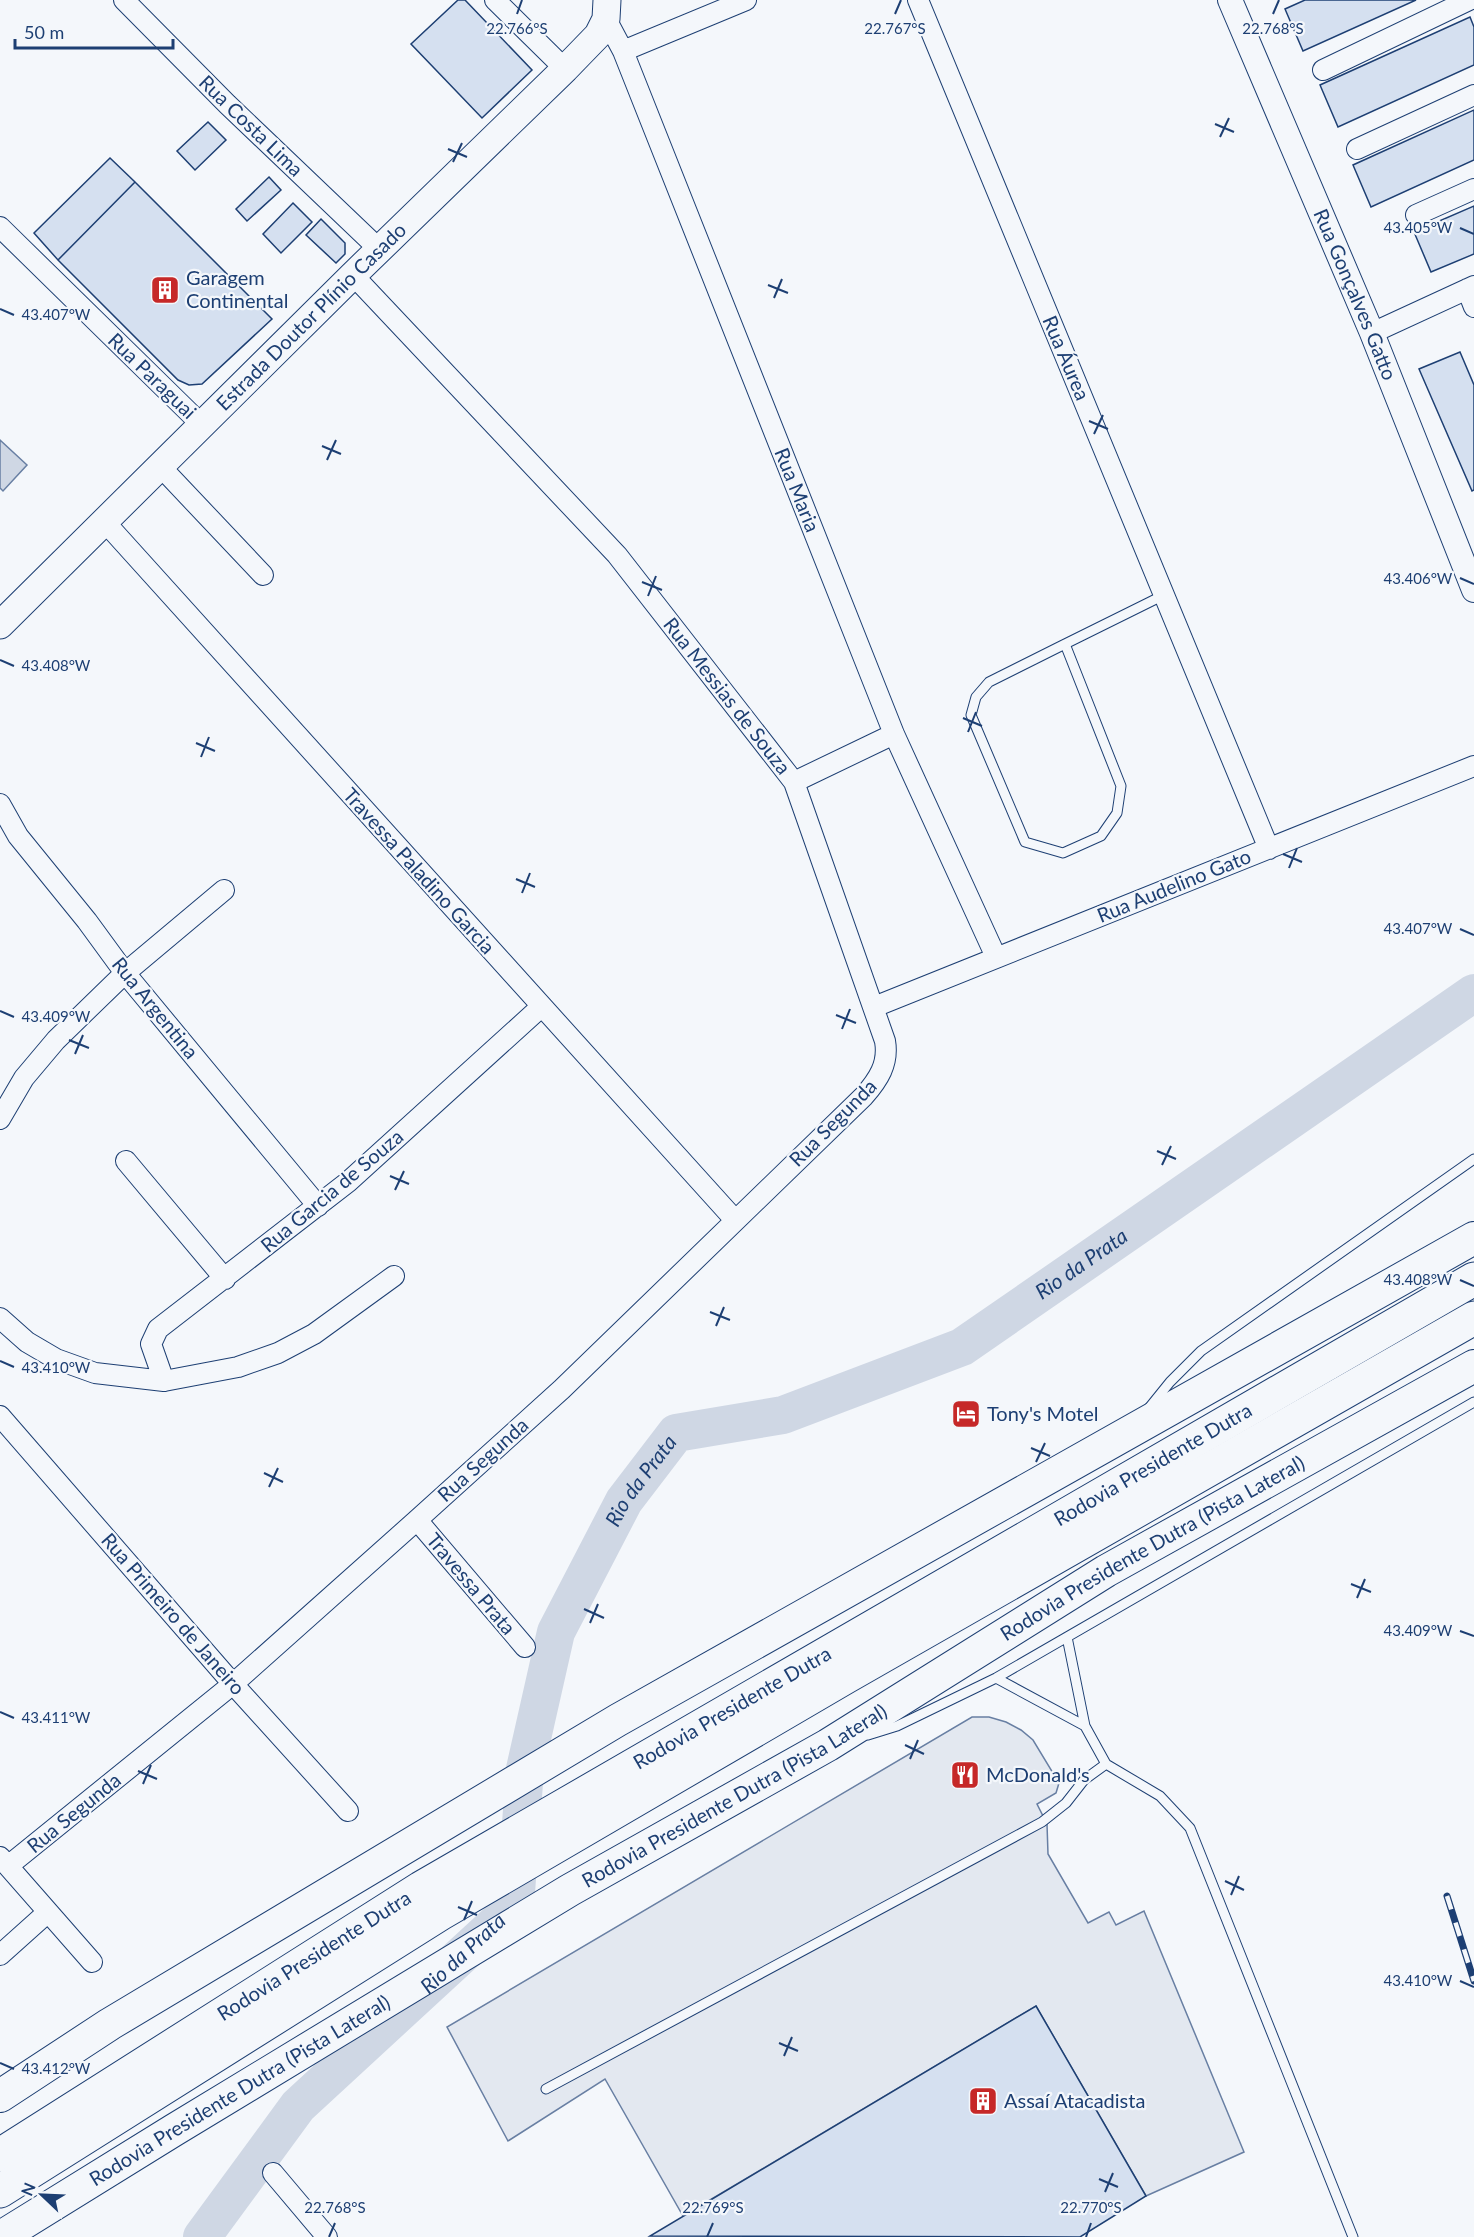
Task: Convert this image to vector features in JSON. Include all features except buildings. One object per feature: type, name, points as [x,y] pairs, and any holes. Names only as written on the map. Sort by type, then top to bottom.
[{"type":"highway","points":[[0,2096],[118,2020],[618,1720],[1474,1238]]},
{"type":"highway","name":"Rodovia Presidente Dutra","points":[[0,2155],[421,1888],[1474,1280]]},
{"type":"highway","name":"Rodovia Presidente Dutra","points":[[0,2192],[440,1914],[867,1665],[1474,1318]]},
{"type":"highway","name":"Rodovia Presidente Dutra (Pista Lateral)","points":[[1,2237],[570,1890],[828,1745],[1106,1571],[1474,1366]]},
{"type":"main road","name":"Estrada Doutor Plínio Casado","points":[[0,626],[353,275],[565,69],[598,35],[607,10]]},
{"type":"street","name":"Rua Costa Lima","points":[[124,0],[227,104],[380,250]]},
{"type":"street","points":[[495,0],[565,69]]},
{"type":"street","points":[[623,51],[746,0]]},
{"type":"street","name":"Rua Áurea","points":[[918,0],[1269,849]]},
{"type":"street","name":"Rua Gonçalves Gatto","points":[[1230,0],[1372,333],[1474,590]]},
{"type":"street","points":[[1323,70],[1469,0]]},
{"type":"street","name":"Rua Maria","points":[[607,10],[894,734],[996,957]]},
{"type":"street","points":[[1357,149],[1474,95]]},
{"type":"street","points":[[1416,215],[1474,189]]},
{"type":"street","name":"Rua Paraguai","points":[[0,227],[202,425]]},
{"type":"street","name":"Rua Messias de Souza","points":[[353,275],[617,555],[794,782],[874,1006]]},
{"type":"street","points":[[1372,333],[1472,294]]},
{"type":"street","points":[[160,466],[263,575]]},
{"type":"street","name":"Travessa Paladino Garcia","points":[[104,521],[735,1220]]},
{"type":"street","points":[[794,782],[894,734]]},
{"type":"street","name":"Rua Audelino Gato","points":[[874,1006],[1474,766]]},
{"type":"street","name":"Rua Argentina","points":[[0,804],[18,836],[87,921],[125,974],[318,1206]]},
{"type":"street","points":[[0,1119],[24,1078],[56,1041],[125,974],[224,890]]},
{"type":"street","name":"Rua Segunda","points":[[4,1862],[233,1684],[417,1520],[562,1389],[875,1084],[884,1067],[887,1052],[874,1006]]},
{"type":"street","name":"Rua Garcia de Souza","points":[[164,1381],[152,1344],[153,1336],[158,1329],[348,1182],[541,1007]]},
{"type":"street","points":[[126,1161],[225,1279]]},
{"type":"street","points":[[0,1319],[27,1342],[56,1359],[95,1373],[164,1381],[238,1367],[278,1353],[314,1334],[394,1276]]},
{"type":"street","name":"Rua Primeiro de Janeiro","points":[[0,1416],[233,1684],[348,1810]]},
{"type":"street","name":"Travessa Prata","points":[[417,1520],[525,1647]]},
{"type":"street","points":[[4,1862],[92,1962]]},
{"type":"street","points":[[0,1955],[48,1912]]},
{"type":"street","points":[[273,2173],[327,2237]]},
{"type":"lane","points":[[1065,644],[1121,786],[1117,813],[1101,836],[1063,853],[1025,842],[971,715],[976,696],[989,682],[1065,644],[1164,595]]},
{"type":"lane","points":[[1131,1430],[1170,1382],[1201,1351],[1474,1159]]},
{"type":"lane","points":[[828,1745],[897,1726],[996,1678],[1474,1402]]},
{"type":"lane","points":[[1067,1637],[1085,1726],[1106,1764],[1160,1796],[1190,1827],[1353,2237]]},
{"type":"lane","points":[[996,1678],[1085,1726]]},
{"type":"lane","points":[[546,2089],[1042,1821],[1065,1803],[1084,1780],[1106,1764]]},
{"type":"shaded area","points":[[0,440],[27,465],[3,491],[0,488]]},
{"type":"shaded area","points":[[972,1717],[989,1717],[1021,1730],[1033,1740],[1059,1783],[1056,1793],[1037,1804],[1047,1824],[1048,1854],[1088,1923],[1109,1912],[1116,1925],[1144,1911],[1244,2152],[1146,2196],[1036,2006],[683,2216],[605,2079],[508,2141],[447,2027]]},
{"type":"waterway","name":"Rio da Prata","points":[[202,2237],[298,2106],[515,1906],[525,1769],[556,1632],[624,1501],[676,1433],[783,1415],[962,1347],[1474,993]]},
{"type":"railway","points":[[1447,1896],[1474,1981]]},
{"type":"place","name":"Garagem Continental","points":[[165,290]]},
{"type":"place","name":"Tony's Motel","points":[[966,1414]]},
{"type":"place","name":"McDonald's","points":[[965,1775]]},
{"type":"place","name":"Assaí Atacadista","points":[[983,2101]]}]
